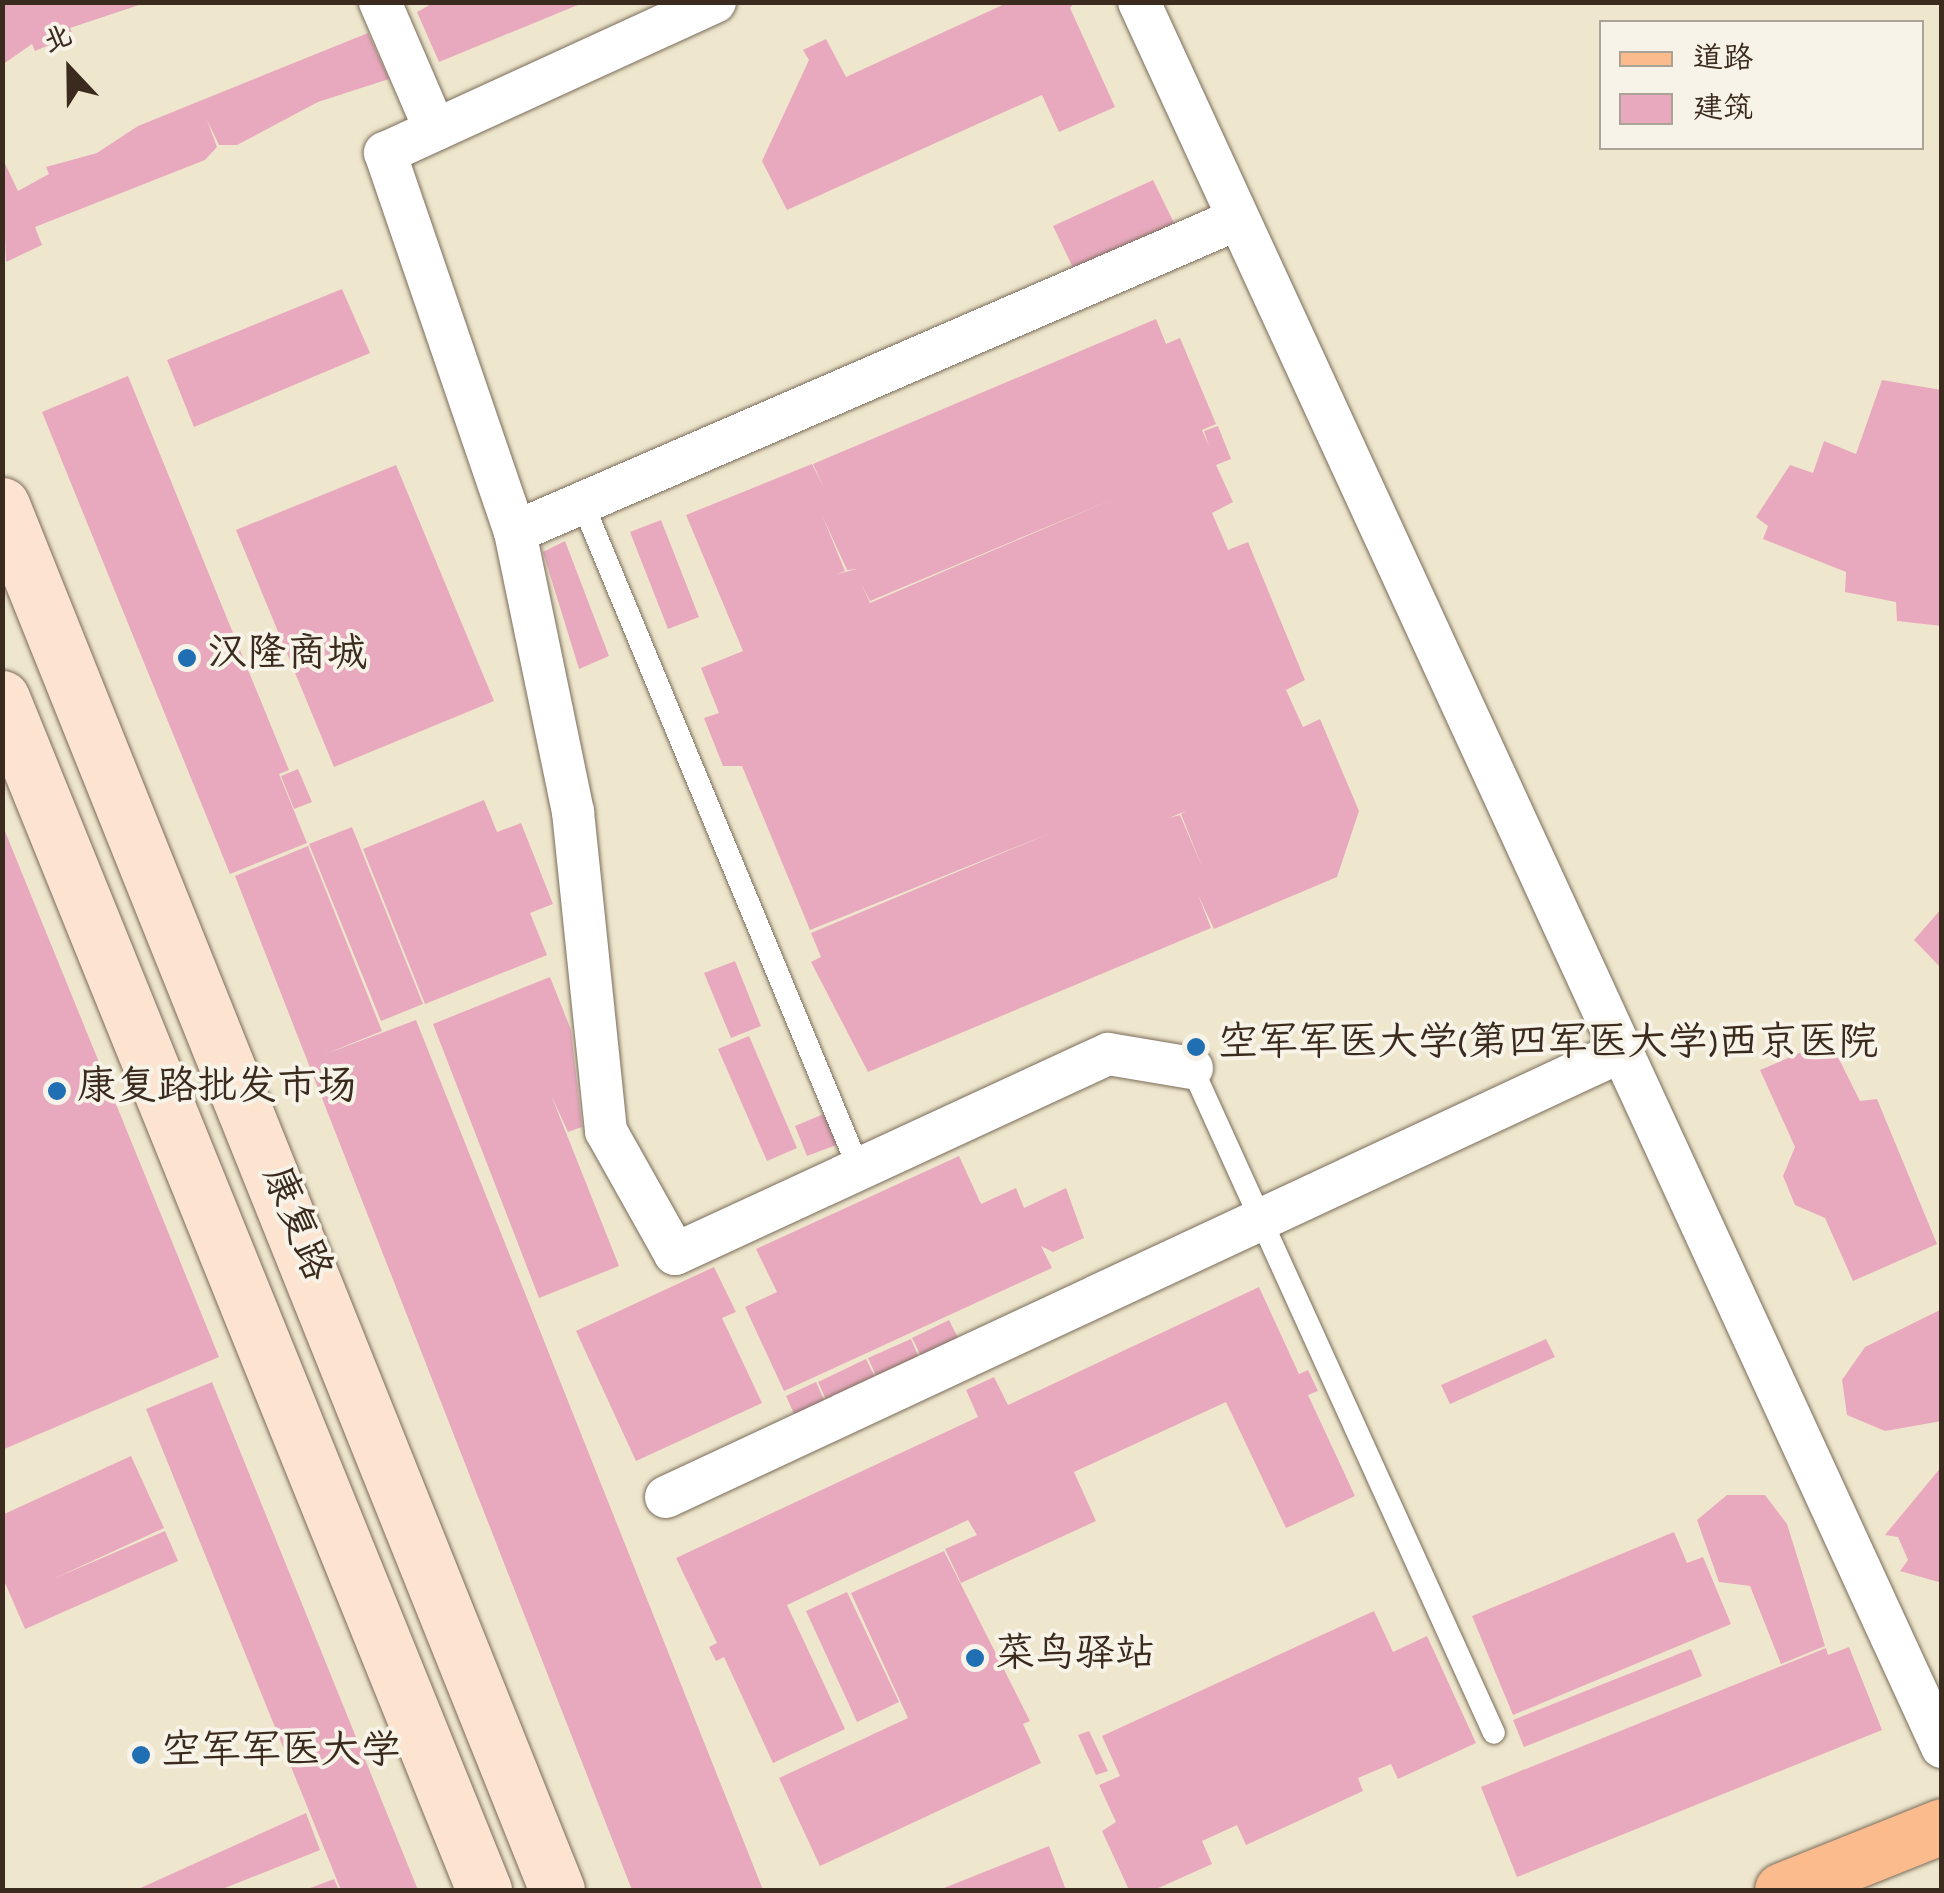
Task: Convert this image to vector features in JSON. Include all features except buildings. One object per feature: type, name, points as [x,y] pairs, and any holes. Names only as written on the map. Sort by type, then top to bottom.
[{"type":"main road","name":"康复路","points":[[2,505],[557,1890]]},
{"type":"main road","name":"康复路","points":[[2,698],[484,1890]]},
{"type":"main road","points":[[1782,1890],[1942,1826]]},
{"type":"street","points":[[380,2],[435,130]]},
{"type":"street","points":[[715,2],[385,153],[514,532],[574,812],[606,1132],[675,1254],[1108,1054],[1192,1068]]},
{"type":"street","points":[[1139,2],[1942,1746]]},
{"type":"street","points":[[514,532],[1238,218]]},
{"type":"street","points":[[666,1497],[1622,1052]]},
{"type":"lane","points":[[582,502],[860,1169]]},
{"type":"lane","points":[[1192,1068],[1494,1732]]},
{"type":"place","name":"汉隆商城","points":[[187,658]]},
{"type":"place","name":"空军军医大学(第四军医大学)西京医院","points":[[1196,1047]]},
{"type":"place","name":"康复路批发市场","points":[[57,1091]]},
{"type":"place","name":"菜鸟驿站","points":[[975,1658]]},
{"type":"place","name":"空军军医大学","points":[[141,1755]]}]
